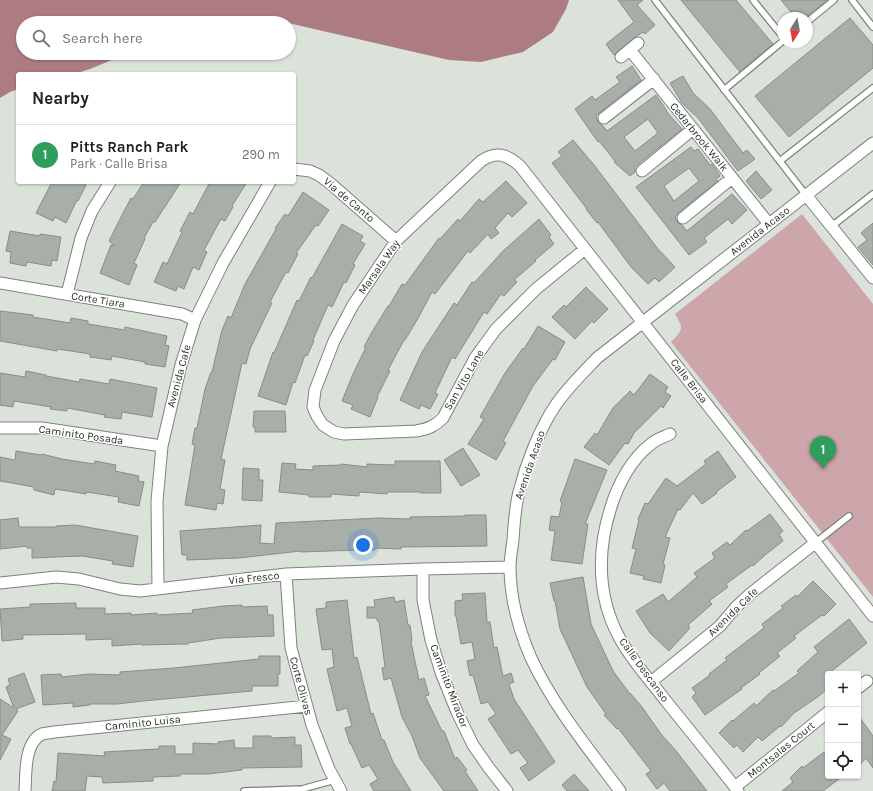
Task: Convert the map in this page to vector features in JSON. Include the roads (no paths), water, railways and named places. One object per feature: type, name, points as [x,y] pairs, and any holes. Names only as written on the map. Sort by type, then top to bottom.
[{"type":"street","name":"Cedarbrook Walk","points":[[630,50],[769,224]]},
{"type":"street","points":[[604,118],[654,79]]},
{"type":"street","points":[[642,171],[693,129]]},
{"type":"street","name":"Avenida Acaso","points":[[620,791],[562,714],[531,657],[516,617],[513,603],[510,568],[518,493],[539,433],[555,406],[572,383],[597,358],[873,143]]},
{"type":"street","name":"Marsala Way","points":[[317,416],[313,407],[315,390],[334,341],[353,305],[396,241],[481,162],[488,157],[499,155]]},
{"type":"street","name":"Calle Brisa","points":[[499,155],[511,158],[520,166],[873,616]]},
{"type":"street","name":"Via de Canto","points":[[296,169],[310,171],[325,179],[396,241]]},
{"type":"street","points":[[683,218],[732,178]]},
{"type":"street","points":[[67,294],[81,238],[92,211],[109,184]]},
{"type":"street","name":"Avenida Cafe","points":[[158,589],[157,502],[162,446],[181,365],[196,320],[223,263],[269,184]]},
{"type":"street","points":[[806,195],[873,278]]},
{"type":"street","name":"San Vito Lane","points":[[317,416],[323,425],[328,429],[344,434],[416,431],[425,430],[435,425],[443,418],[475,358],[496,330],[536,289],[585,249]]},
{"type":"street","name":"Corte Tiara","points":[[0,283],[182,314],[196,320]]},
{"type":"street","name":"Caminito Posada","points":[[0,428],[42,428],[162,446]]},
{"type":"street","name":"Calle Descanso","points":[[670,434],[651,443],[633,462],[620,484],[612,502],[607,521],[601,559],[601,581],[606,606],[612,622],[628,651],[736,789]]},
{"type":"street","name":"Avenida Cafe","points":[[651,682],[720,626],[736,607],[750,594],[815,543]]},
{"type":"street","name":"Via Fresco","points":[[0,583],[56,578],[79,579],[120,589],[140,591],[286,574],[423,569],[510,568]]},
{"type":"street","name":"Caminito Mirador","points":[[423,569],[423,600],[431,640],[442,675],[457,712],[473,745],[507,791]]},
{"type":"street","name":"Corte Olivas","points":[[286,574],[291,648],[312,725],[321,750],[341,791]]},
{"type":"street","points":[[861,686],[867,681]]},
{"type":"street","name":"Caminito Luisa","points":[[25,791],[30,747],[35,739],[42,734],[307,706]]},
{"type":"street","name":"Montsalas Court","points":[[736,789],[825,715]]},
{"type":"lane","points":[[655,0],[806,195]]},
{"type":"lane","points":[[754,0],[777,29]]},
{"type":"lane","points":[[813,17],[834,0]]},
{"type":"lane","points":[[852,0],[873,26]]},
{"type":"lane","points":[[724,90],[777,46]]},
{"type":"lane","points":[[780,161],[873,88]]},
{"type":"lane","points":[[832,226],[873,194]]},
{"type":"lane","points":[[815,543],[849,516]]},
{"type":"lane","points":[[244,791],[302,789],[335,780]]},
{"type":"place","name":"Pitts Ranch Park","points":[[823,469]]}]
